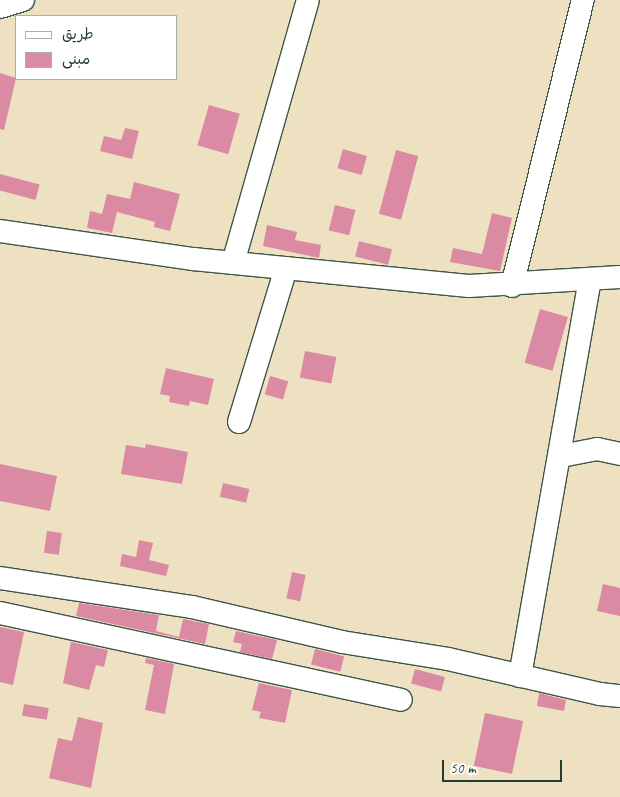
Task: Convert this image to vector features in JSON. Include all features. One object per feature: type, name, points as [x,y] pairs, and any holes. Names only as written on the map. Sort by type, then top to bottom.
[{"type":"street","points":[[0,7],[23,0]]},
{"type":"street","points":[[233,263],[308,0]]},
{"type":"street","points":[[512,286],[583,0]]},
{"type":"street","points":[[0,231],[233,263],[469,286],[512,286],[620,277]]},
{"type":"street","points":[[240,422],[286,268]]},
{"type":"street","points":[[520,676],[561,456],[590,281]]},
{"type":"street","points":[[561,456],[597,450],[620,454]]},
{"type":"street","points":[[0,578],[192,607],[342,642],[448,659],[600,694],[620,696]]},
{"type":"street","points":[[53,625],[59,588]]},
{"type":"street","points":[[0,613],[401,700]]},
{"type":"building","points":[[0,73],[15,78],[16,80],[4,130],[0,129]]},
{"type":"building","points":[[209,105],[240,114],[228,154],[197,145]]},
{"type":"building","points":[[125,128],[139,131],[132,159],[100,151],[104,136],[121,140]]},
{"type":"building","points":[[343,149],[367,156],[362,175],[337,168]]},
{"type":"building","points":[[396,150],[418,156],[401,220],[379,214]]},
{"type":"building","points":[[0,174],[40,185],[35,200],[0,191]]},
{"type":"building","points":[[134,182],[180,194],[170,231],[154,227],[155,222],[117,212],[112,233],[87,228],[90,211],[102,214],[107,194],[130,199]]},
{"type":"building","points":[[335,205],[355,210],[349,235],[329,230]]},
{"type":"building","points":[[492,213],[512,218],[500,271],[450,262],[453,248],[482,254]]},
{"type":"building","points":[[267,225],[297,232],[295,240],[321,245],[319,258],[263,246]]},
{"type":"building","points":[[359,241],[392,249],[388,265],[355,257]]},
{"type":"building","points":[[540,309],[568,317],[552,371],[525,363]]},
{"type":"building","points":[[305,351],[336,357],[331,384],[300,378]]},
{"type":"building","points":[[166,368],[214,379],[208,405],[190,401],[189,406],[169,402],[170,396],[160,394]]},
{"type":"building","points":[[270,376],[288,381],[283,400],[265,394]]},
{"type":"building","points":[[146,444],[188,452],[182,484],[121,474],[126,445],[145,448]]},
{"type":"building","points":[[0,464],[57,476],[50,511],[0,501]]},
{"type":"building","points":[[223,483],[249,489],[246,503],[220,497]]},
{"type":"building","points":[[47,531],[62,533],[59,555],[44,553]]},
{"type":"building","points":[[139,540],[153,543],[149,560],[169,565],[166,576],[120,566],[122,554],[136,557]]},
{"type":"building","points":[[292,572],[306,575],[300,601],[286,598]]},
{"type":"building","points":[[603,584],[620,588],[620,616],[597,611]]},
{"type":"building","points":[[79,603],[159,615],[156,631],[179,637],[183,619],[209,624],[205,644],[76,616]]},
{"type":"building","points":[[0,627],[24,632],[13,685],[0,682]]},
{"type":"building","points":[[236,631],[277,640],[272,659],[240,652],[242,644],[233,642]]},
{"type":"building","points":[[71,642],[108,650],[104,667],[96,665],[89,690],[63,683]]},
{"type":"building","points":[[315,649],[344,656],[340,672],[311,665]]},
{"type":"building","points":[[146,658],[174,664],[165,714],[145,710],[154,665],[145,663]]},
{"type":"building","points":[[415,669],[445,677],[441,692],[411,683]]},
{"type":"building","points":[[259,683],[292,690],[285,723],[259,718],[261,712],[252,710]]},
{"type":"building","points":[[539,693],[566,700],[564,711],[537,706]]},
{"type":"building","points":[[24,704],[49,708],[47,720],[22,716]]},
{"type":"building","points":[[485,713],[523,721],[512,774],[474,766]]},
{"type":"building","points":[[78,717],[103,723],[91,788],[49,778],[58,738],[72,741]]}]
